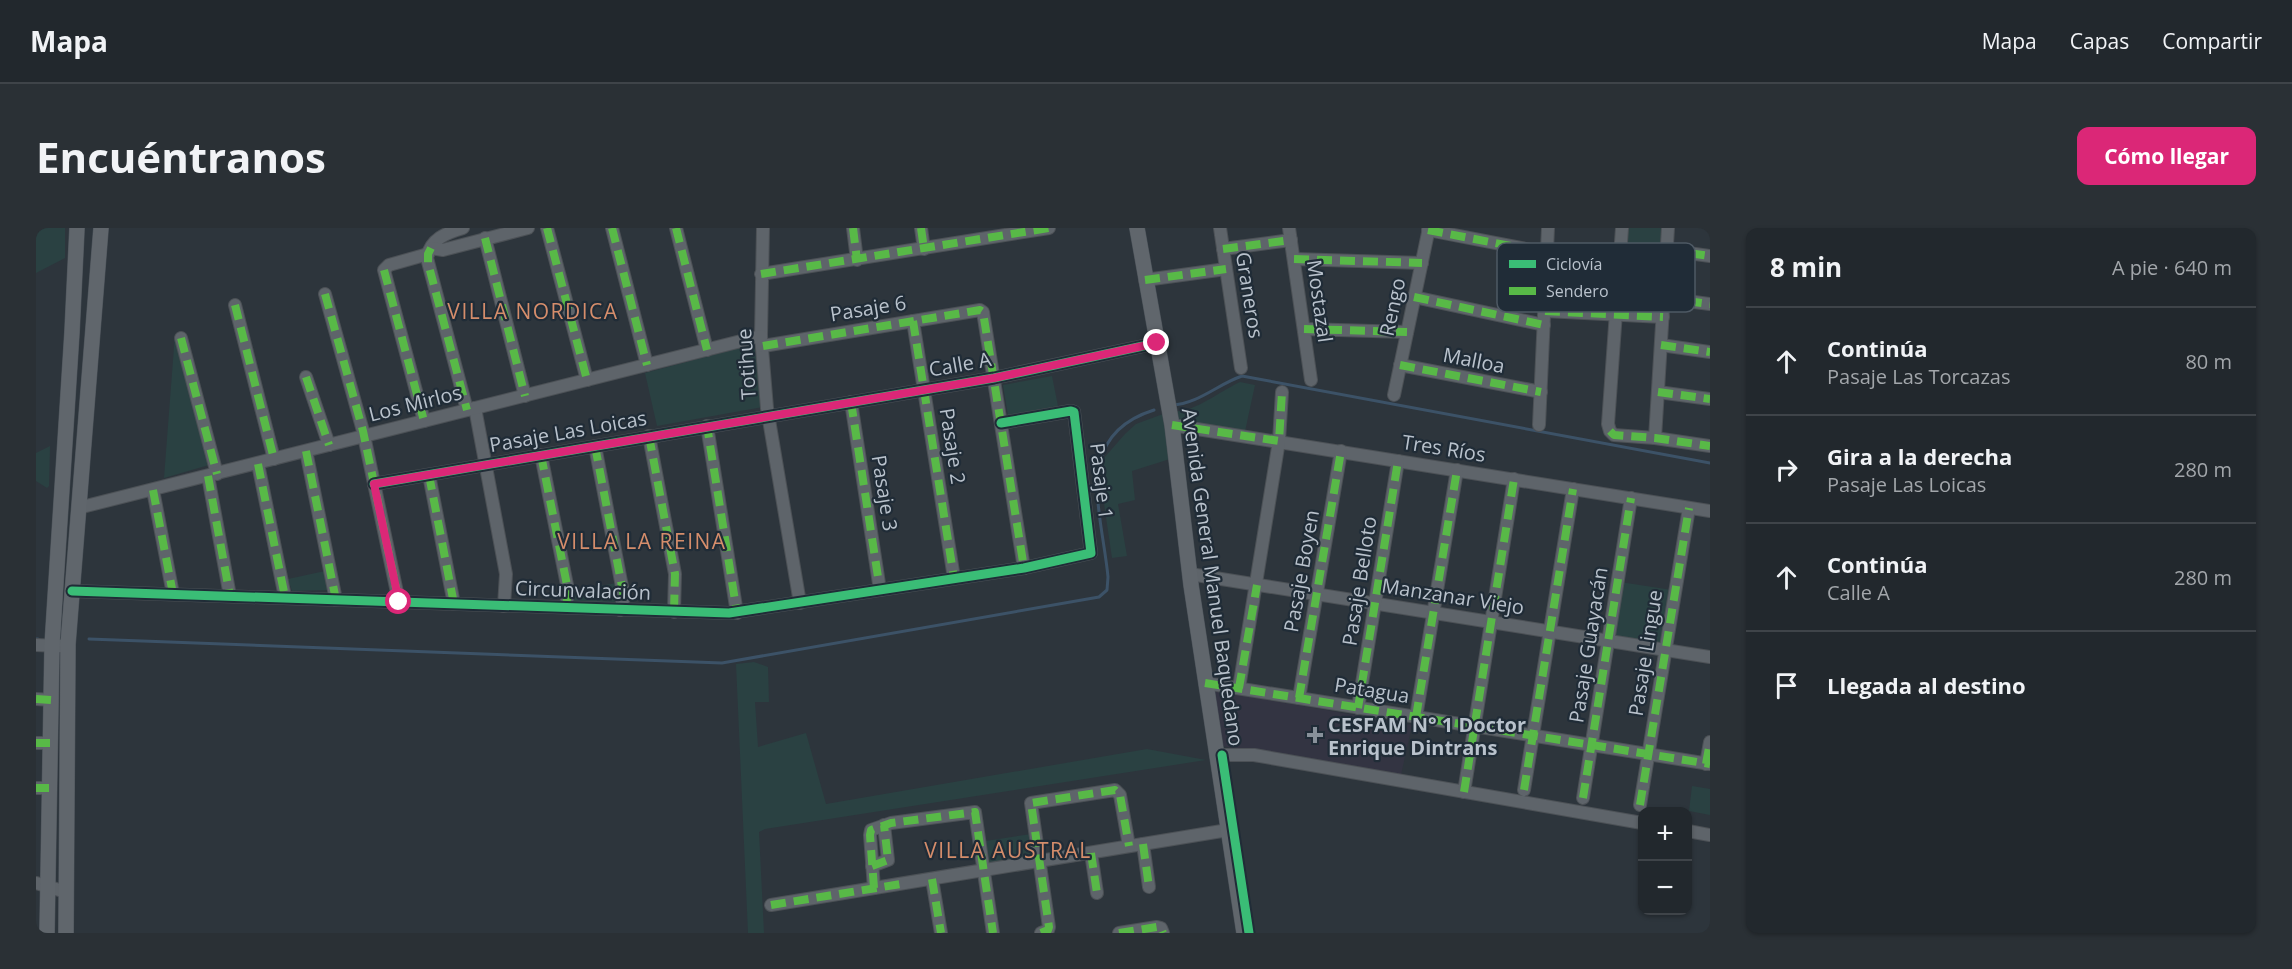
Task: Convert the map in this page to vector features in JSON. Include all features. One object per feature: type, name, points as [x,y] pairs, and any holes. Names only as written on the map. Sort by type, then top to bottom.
[{"type":"main road","points":[[47,933],[44,882],[44,699],[52,645],[77,228]]},
{"type":"main road","points":[[66,933],[68,644],[101,228]]},
{"type":"main road","name":"Avenida General Manuel Baquedano","points":[[1137,228],[1172,424],[1205,683],[1244,933]]},
{"type":"main road","points":[[44,882],[66,875]]},
{"type":"street","points":[[424,422],[384,270],[389,265],[429,251],[443,250],[528,228]]},
{"type":"street","points":[[547,228],[587,380]]},
{"type":"street","points":[[612,228],[647,365]]},
{"type":"street","points":[[676,228],[707,350]]},
{"type":"street","name":"Totihue","points":[[763,228],[762,341],[769,416],[800,603]]},
{"type":"street","points":[[853,228],[857,260]]},
{"type":"street","points":[[921,228],[924,249]]},
{"type":"street","name":"Graneros","points":[[1220,228],[1241,368]]},
{"type":"street","points":[[1547,243],[1548,228]]},
{"type":"street","points":[[1621,243],[1622,228]]},
{"type":"street","points":[[1667,243],[1668,228]]},
{"type":"street","points":[[459,229],[439,236],[429,251],[428,263],[486,465],[506,574],[504,606]]},
{"type":"street","points":[[761,274],[1042,229]]},
{"type":"street","points":[[1429,229],[1498,243]]},
{"type":"street","name":"Rengo","points":[[1394,395],[1429,229]]},
{"type":"street","points":[[1223,249],[1290,234]]},
{"type":"street","name":"Mostazal","points":[[1290,234],[1311,380]]},
{"type":"street","points":[[485,238],[525,396]]},
{"type":"street","points":[[1695,254],[1710,256]]},
{"type":"street","points":[[1294,259],[1422,263]]},
{"type":"street","points":[[1145,280],[1226,269]]},
{"type":"street","points":[[325,294],[364,436],[399,602]]},
{"type":"street","points":[[1414,297],[1544,325]]},
{"type":"street","points":[[1695,302],[1710,304]]},
{"type":"street","points":[[235,305],[274,459]]},
{"type":"street","name":"Pasaje 6","points":[[762,341],[980,310],[984,315],[994,378]]},
{"type":"street","points":[[1539,425],[1545,312]]},
{"type":"street","points":[[1569,312],[1663,317]]},
{"type":"street","points":[[1655,438],[1663,312]]},
{"type":"street","points":[[1617,314],[1608,424],[1610,431],[1614,435],[1710,446]]},
{"type":"street","name":"Pasaje 2","points":[[914,321],[954,579]]},
{"type":"street","points":[[1304,329],[1407,332]]},
{"type":"street","points":[[181,338],[212,475],[230,596]]},
{"type":"street","name":"Los Mirlos","points":[[78,508],[707,350],[762,341]]},
{"type":"street","name":"Calle A","points":[[769,416],[994,378],[1157,343]]},
{"type":"street","points":[[1661,345],[1710,352]]},
{"type":"street","name":"Malloa","points":[[1401,365],[1541,392]]},
{"type":"street","points":[[306,377],[329,446]]},
{"type":"street","points":[[994,378],[1024,567]]},
{"type":"street","points":[[1239,688],[1279,441],[1282,392]]},
{"type":"street","points":[[1658,392],[1710,399]]},
{"type":"street","name":"Pasaje 3","points":[[851,402],[880,590]]},
{"type":"street","name":"Pasaje 1","points":[[1001,423],[1071,411],[1076,416],[1092,550],[1088,555]]},
{"type":"street","name":"Pasaje Las Loicas","points":[[374,484],[769,416]]},
{"type":"street","name":"Tres Ríos","points":[[1172,424],[1710,511]]},
{"type":"street","points":[[707,426],[737,613]]},
{"type":"street","points":[[649,436],[675,574],[674,612]]},
{"type":"street","points":[[596,446],[624,597],[620,610]]},
{"type":"street","name":"Pasaje Boyen","points":[[1299,698],[1341,451]]},
{"type":"street","points":[[306,452],[336,600]]},
{"type":"street","points":[[542,455],[568,590],[566,607]]},
{"type":"street","name":"Pasaje Belloto","points":[[1358,708],[1398,461]]},
{"type":"street","points":[[258,464],[285,597]]},
{"type":"street","points":[[1416,717],[1457,470]]},
{"type":"street","points":[[429,475],[454,604]]},
{"type":"street","points":[[1464,792],[1514,479]]},
{"type":"street","points":[[1524,789],[1573,489]]},
{"type":"street","points":[[153,490],[173,594]]},
{"type":"street","name":"Pasaje Guayacán","points":[[1583,798],[1631,498]]},
{"type":"street","name":"Pasaje Lingue","points":[[1640,805],[1689,507]]},
{"type":"street","name":"Circunvalación","points":[[72,591],[737,613],[954,579],[1088,555]]},
{"type":"street","name":"Manzanar Viejo","points":[[1190,574],[1710,657]]},
{"type":"street","points":[[36,645],[68,644]]},
{"type":"street","name":"Patagua","points":[[1205,683],[1708,764]]},
{"type":"street","points":[[1708,764],[1710,742]]},
{"type":"street","points":[[1216,755],[1254,755],[1638,822]]},
{"type":"street","points":[[1045,932],[1039,861],[1030,806],[1034,801],[1115,790],[1120,795],[1129,846]]},
{"type":"street","points":[[874,888],[871,830],[888,824],[975,812],[993,933]]},
{"type":"street","points":[[771,905],[1228,830]]},
{"type":"street","points":[[1692,832],[1710,835]]},
{"type":"street","points":[[1143,844],[1149,886]]},
{"type":"street","points":[[1091,853],[1097,893]]},
{"type":"street","points":[[932,879],[940,933]]},
{"type":"street","points":[[44,882],[66,892]]},
{"type":"street","points":[[1119,933],[1162,931]]},
{"type":"shaded area","name":"CESFAM N° 1 Doctor Enrique Dintrans","points":[[1212,690],[1412,725],[1401,775],[1221,746]]},
{"type":"green space","points":[[36,228],[65,228],[65,258],[36,273]]},
{"type":"green space","points":[[1626,228],[1664,228],[1663,243],[1625,243]]},
{"type":"green space","points":[[175,334],[209,465],[164,478]]},
{"type":"green space","points":[[754,344],[763,407],[657,426],[645,373]]},
{"type":"green space","points":[[1052,376],[1058,406],[1008,415],[1003,385]]},
{"type":"green space","points":[[1240,382],[1255,385],[1244,436],[1176,424],[1174,411],[1190,409]]},
{"type":"green space","points":[[1163,414],[1170,459],[1132,471],[1135,500],[1118,504],[1127,556],[1112,558],[1101,483],[1104,458],[1136,424]]},
{"type":"green space","points":[[50,446],[49,486],[47,488],[36,481],[36,453]]},
{"type":"green space","points":[[325,571],[330,590],[292,591],[288,579]]},
{"type":"green space","points":[[1620,582],[1672,590],[1661,644],[1611,635]]},
{"type":"green space","points":[[617,583],[618,596],[615,602],[572,602],[575,590]]},
{"type":"green space","points":[[754,662],[768,667],[769,702],[755,702],[758,747],[806,733],[826,804],[1147,749],[1206,760],[765,829],[759,832],[764,933],[748,933],[736,664]]},
{"type":"green space","points":[[1692,786],[1710,789],[1710,815],[1692,812],[1692,807],[1689,807]]},
{"type":"green space","points":[[1031,834],[1034,856],[990,863],[986,841]]},
{"type":"waterway","points":[[1172,405],[1191,401],[1242,376],[1710,463]]},
{"type":"waterway","points":[[89,639],[722,663],[1099,597],[1107,590],[1108,577],[1098,502],[1101,457],[1111,438],[1128,422],[1154,410]]},
{"type":"marked path","points":[[547,228],[587,380]]},
{"type":"marked path","points":[[612,228],[647,365]]},
{"type":"marked path","points":[[676,228],[707,350]]},
{"type":"marked path","points":[[853,228],[857,260]]},
{"type":"marked path","points":[[921,228],[924,249]]},
{"type":"marked path","points":[[761,274],[1049,228]]},
{"type":"marked path","points":[[1428,230],[1497,243]]},
{"type":"marked path","points":[[485,238],[525,396]]},
{"type":"marked path","points":[[1223,249],[1291,240]]},
{"type":"marked path","points":[[431,248],[428,263],[467,410]]},
{"type":"marked path","points":[[1695,254],[1710,256]]},
{"type":"marked path","points":[[1294,259],[1422,263]]},
{"type":"marked path","points":[[1145,280],[1226,269]]},
{"type":"marked path","points":[[384,270],[424,421]]},
{"type":"marked path","points":[[325,294],[363,431],[399,602]]},
{"type":"marked path","points":[[1414,297],[1544,325]]},
{"type":"marked path","points":[[1695,302],[1710,304]]},
{"type":"marked path","points":[[235,305],[274,459]]},
{"type":"marked path","points":[[763,346],[980,310],[983,312],[1024,568]]},
{"type":"marked path","points":[[1565,312],[1663,317]]},
{"type":"marked path","points":[[913,321],[954,578]]},
{"type":"marked path","points":[[1304,329],[1407,332]]},
{"type":"marked path","points":[[181,338],[217,474]]},
{"type":"marked path","points":[[1661,345],[1710,352]]},
{"type":"marked path","points":[[1400,365],[1541,392]]},
{"type":"marked path","points":[[306,377],[329,445]]},
{"type":"marked path","points":[[1172,425],[1279,441],[1282,392]]},
{"type":"marked path","points":[[1658,392],[1710,399]]},
{"type":"marked path","points":[[851,402],[880,590]]},
{"type":"marked path","points":[[704,427],[707,426],[737,613]]},
{"type":"marked path","points":[[1610,431],[1614,435],[1710,446]]},
{"type":"marked path","points":[[649,436],[675,574],[674,612]]},
{"type":"marked path","points":[[595,446],[624,597],[620,610]]},
{"type":"marked path","points":[[306,451],[336,600]]},
{"type":"marked path","points":[[1299,698],[1341,451]]},
{"type":"marked path","points":[[541,455],[568,590],[566,607]]},
{"type":"marked path","points":[[1358,708],[1398,461]]},
{"type":"marked path","points":[[258,464],[285,597]]},
{"type":"marked path","points":[[1416,717],[1457,470]]},
{"type":"marked path","points":[[429,475],[454,604]]},
{"type":"marked path","points":[[208,476],[230,596]]},
{"type":"marked path","points":[[1464,792],[1514,479]]},
{"type":"marked path","points":[[1524,790],[1573,489]]},
{"type":"marked path","points":[[153,490],[173,594]]},
{"type":"marked path","points":[[1583,798],[1631,498]]},
{"type":"marked path","points":[[1640,805],[1689,508]]},
{"type":"marked path","points":[[1239,688],[1257,585]]},
{"type":"marked path","points":[[1205,683],[1710,764]]},
{"type":"marked path","points":[[36,699],[51,700]]},
{"type":"marked path","points":[[1706,764],[1710,742]]},
{"type":"marked path","points":[[36,743],[50,743]]},
{"type":"marked path","points":[[36,788],[49,788]]},
{"type":"marked path","points":[[1041,933],[1049,927],[1031,803],[1115,790],[1120,795],[1129,846]]},
{"type":"marked path","points":[[874,888],[871,830],[891,823],[975,812],[993,933]]},
{"type":"marked path","points":[[872,866],[888,860],[884,825]]},
{"type":"marked path","points":[[1143,844],[1149,887]]},
{"type":"marked path","points":[[1091,853],[1097,893]]},
{"type":"marked path","points":[[932,879],[941,933]]},
{"type":"marked path","points":[[771,905],[901,884]]},
{"type":"marked path","points":[[1119,933],[1157,927],[1161,928],[1163,933]]},
{"type":"cycle path","points":[[374,484],[994,378],[1157,343]]},
{"type":"cycle path","points":[[72,591],[729,613],[1024,568],[1091,553],[1074,412],[1001,423]]},
{"type":"cycle path","points":[[1222,755],[1249,933]]},
{"type":"place","name":"CESFAM N° 1 Doctor Enrique Dintrans","points":[[1315,735]]},
{"type":"district","name":"VILLA NORDICA","points":[[533,311]]},
{"type":"district","name":"VILLA LA REINA","points":[[642,541]]},
{"type":"district","name":"VILLA AUSTRAL","points":[[1008,850]]},
{"type":"route","points":[[399,602],[374,484],[994,378],[1157,343]]}]
